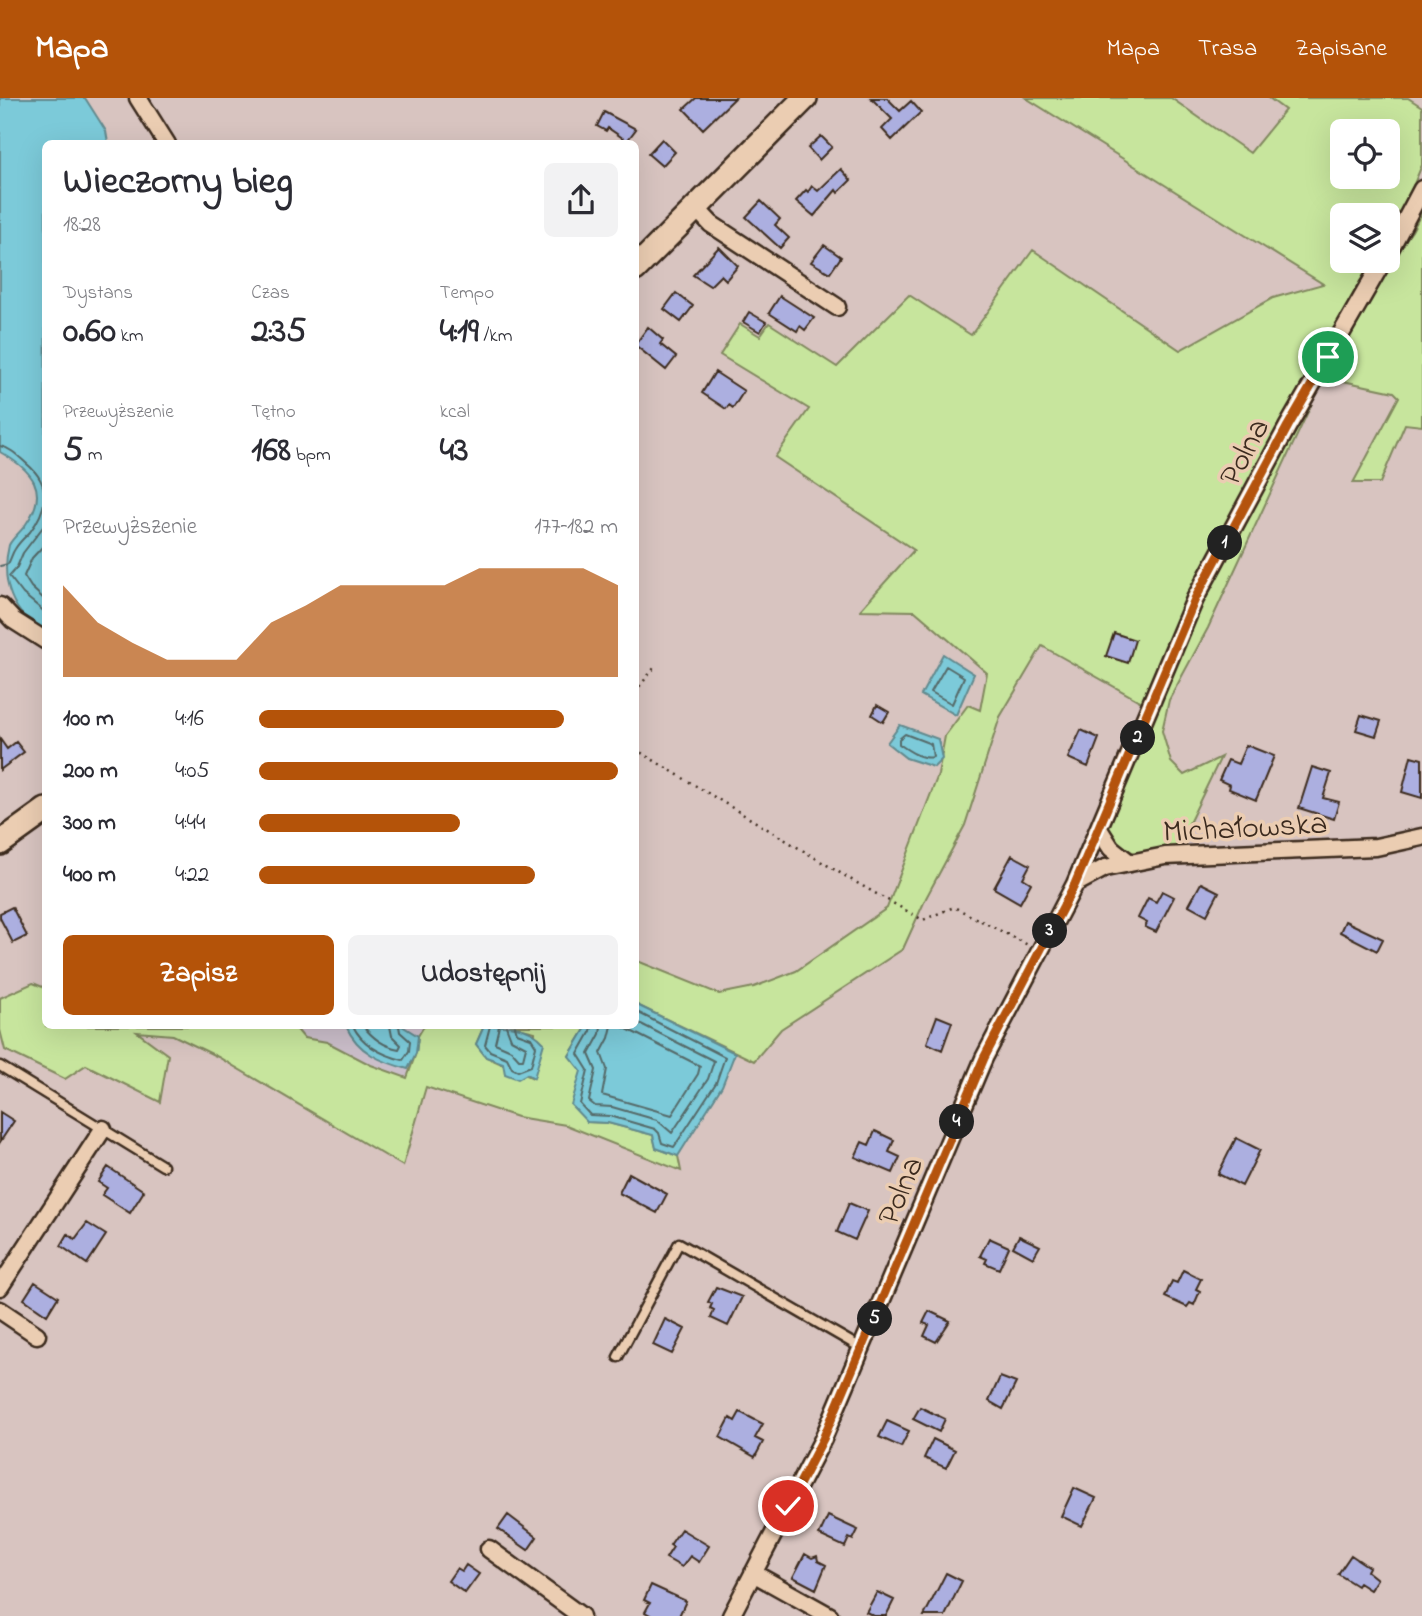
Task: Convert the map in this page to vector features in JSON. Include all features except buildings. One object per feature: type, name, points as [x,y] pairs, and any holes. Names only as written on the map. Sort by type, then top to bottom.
[{"type":"street","points":[[138,98],[164,140]]},
{"type":"street","points":[[639,265],[805,98]]},
{"type":"street","points":[[1400,230],[1422,189]]},
{"type":"street","points":[[696,208],[711,224],[837,307]]},
{"type":"street","name":"Polna","points":[[730,1616],[823,1439],[984,1058],[1075,884],[1195,599],[1288,426],[1376,273]]},
{"type":"street","points":[[0,606],[13,621],[42,639]]},
{"type":"street","points":[[0,843],[42,813]]},
{"type":"street","points":[[1099,829],[1111,848],[1130,863]]},
{"type":"street","name":"Michałowska","points":[[1075,884],[1105,868],[1165,856],[1376,847],[1422,837]]},
{"type":"street","points":[[0,1287],[103,1129]]},
{"type":"street","points":[[0,1310],[37,1335]]},
{"type":"street","points":[[489,1549],[581,1616]]},
{"type":"street","points":[[753,1573],[830,1616]]},
{"type":"lane","points":[[0,1066],[163,1167]]},
{"type":"lane","points":[[618,1357],[679,1243],[863,1349]]},
{"type":"path","points":[[639,687],[656,667]]},
{"type":"path","points":[[639,751],[923,920],[954,906],[1040,952]]},
{"type":"shaded area","points":[[296,1029],[422,1029],[407,1078],[371,1065],[327,1042],[304,1038]]},
{"type":"green space","points":[[1026,98],[1171,98],[1250,153],[1285,110],[1269,98],[1408,98],[1422,107],[1422,165],[1400,217],[1400,203],[1330,203],[1330,273],[1366,273],[1311,375],[1145,704],[1042,646],[1000,717],[965,825],[926,898],[903,949],[781,1029],[754,1061],[639,1006],[639,962],[719,994],[754,987],[796,971],[887,908],[938,775],[945,736],[968,705],[980,710],[987,673],[915,611],[860,610],[914,550],[775,457],[809,409],[720,355],[740,324],[760,336],[769,323],[837,367],[909,295],[971,335],[1033,250],[1180,350],[1273,298],[1323,284]]},
{"type":"green space","points":[[1422,212],[1422,426],[1405,424],[1380,483],[1353,483],[1399,397],[1394,392],[1324,377],[1208,628],[1169,700],[1162,731],[1171,762],[1184,775],[1221,757],[1177,848],[1137,855],[1113,840],[1106,825],[1201,603],[1372,287],[1382,273],[1400,273],[1400,248]]},
{"type":"green space","points":[[33,983],[42,987],[42,1029],[296,1029],[304,1038],[327,1042],[371,1065],[407,1078],[422,1029],[483,1029],[476,1044],[486,1057],[533,1078],[535,1032],[522,1029],[585,1029],[569,1056],[581,1070],[587,1122],[608,1123],[653,1135],[656,1148],[678,1156],[681,1171],[566,1125],[517,1117],[426,1087],[403,1166],[218,1057],[173,1035],[137,1032],[168,1055],[160,1102],[86,1065],[65,1079],[5,1050],[0,1030],[0,998]]},
{"type":"water","points":[[0,98],[85,98],[106,131],[108,140],[42,140],[42,630],[17,607],[11,596],[6,572],[9,545],[33,512],[37,491],[29,474],[0,452]]},
{"type":"water","points":[[943,654],[974,674],[956,715],[921,695]]},
{"type":"water","points":[[900,725],[938,739],[942,759],[934,767],[906,758],[887,743]]},
{"type":"water","points":[[639,1006],[735,1053],[722,1086],[678,1156],[656,1148],[653,1135],[608,1123],[587,1122],[571,1105],[581,1071],[569,1056],[585,1029],[639,1029]]},
{"type":"water","points":[[348,1029],[407,1029],[418,1036],[416,1053],[408,1069],[372,1055]]},
{"type":"water","points":[[483,1029],[524,1029],[544,1043],[534,1078],[527,1074],[518,1079],[505,1074],[503,1063],[486,1057],[476,1044]]},
{"type":"route","points":[[788,1506],[823,1439],[871,1331],[984,1058],[1075,884],[1195,599],[1328,357]]}]
